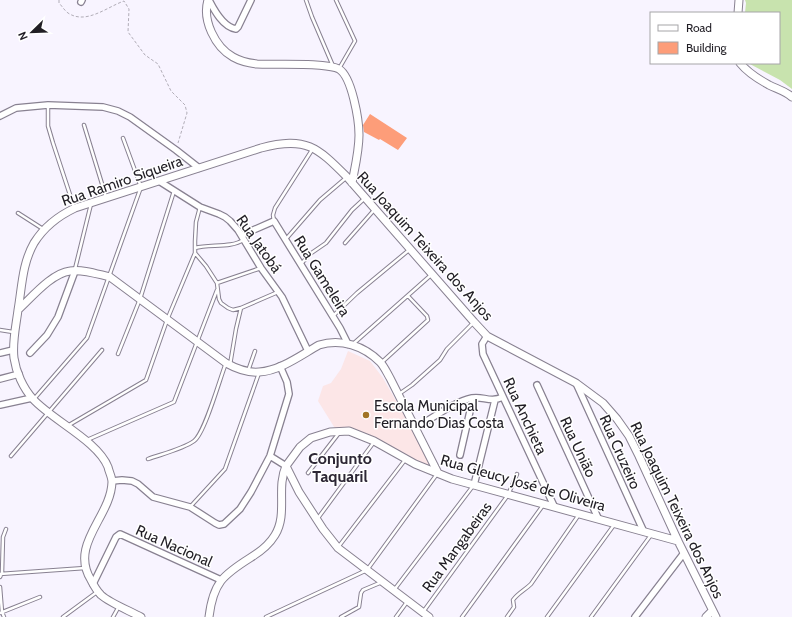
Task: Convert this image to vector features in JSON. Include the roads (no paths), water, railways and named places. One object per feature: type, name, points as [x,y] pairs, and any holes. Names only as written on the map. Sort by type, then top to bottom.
[{"type":"street","points":[[208,0],[225,23],[232,28],[238,27],[251,0]]},
{"type":"street","points":[[208,0],[206,11],[208,24],[222,48],[232,57],[247,63],[314,65],[336,68],[347,79],[359,135],[352,183]]},
{"type":"street","points":[[738,12],[739,0]]},
{"type":"street","points":[[741,64],[748,72],[785,92],[792,98]]},
{"type":"street","points":[[0,116],[16,108],[48,106],[103,107],[118,111],[130,117],[199,168]]},
{"type":"street","name":"Rua Joaquim Teixeira dos Anjos","points":[[199,168],[273,145],[299,144],[313,147],[330,160],[347,177],[488,336],[576,384],[603,403],[617,419],[629,436],[714,614]]},
{"type":"street","name":"Rua Ramiro Siqueira","points":[[112,480],[99,452],[33,399],[19,374],[16,366],[14,350],[14,332],[27,258],[34,242],[60,215],[92,202],[199,168]]},
{"type":"street","name":"Rua Jatobá","points":[[159,181],[200,207],[219,214],[230,221],[243,237],[282,297],[308,351]]},
{"type":"street","points":[[243,237],[274,221]]},
{"type":"street","name":"Rua Gameleira","points":[[274,221],[350,344]]},
{"type":"street","points":[[30,353],[47,335],[58,317],[75,271]]},
{"type":"street","points":[[19,309],[55,277],[63,273],[75,271],[90,272],[110,277],[197,343],[228,364],[248,371],[259,372],[280,366],[327,343],[333,342],[350,344],[371,354],[381,363],[438,473]]},
{"type":"street","name":"Rua Anchieta","points":[[488,336],[482,344],[483,354],[554,506]]},
{"type":"street","points":[[0,353],[14,350]]},
{"type":"street","points":[[141,617],[105,598],[98,592],[85,568],[86,549],[90,535],[107,503],[112,480],[132,481],[138,484],[152,497],[190,507],[218,525],[224,524],[240,509],[270,456],[289,394],[287,382],[280,366]]},
{"type":"street","points":[[0,379],[19,374]]},
{"type":"street","name":"Rua Cruzeiro","points":[[576,384],[642,530]]},
{"type":"street","name":"Rua União","points":[[537,385],[598,518]]},
{"type":"street","points":[[415,428],[453,406],[473,398],[495,400],[503,397]]},
{"type":"street","points":[[460,455],[473,398]]},
{"type":"street","points":[[0,406],[33,399]]},
{"type":"street","points":[[474,485],[495,400]]},
{"type":"street","name":"Rua Gleucy José de Oliveira","points":[[208,617],[214,592],[221,580],[272,541],[280,522],[282,509],[282,480],[286,466],[300,447],[311,438],[330,432],[340,431],[356,433],[374,441],[406,459],[452,479],[678,541]]},
{"type":"street","points":[[270,456],[286,466],[299,492],[338,548],[426,615]]},
{"type":"street","name":"Rua Nacional","points":[[93,584],[118,535],[123,535],[221,580]]},
{"type":"street","points":[[635,617],[684,553]]},
{"type":"street","points":[[706,617],[714,614]]},
{"type":"lane","points":[[306,0],[312,18],[336,68],[355,41],[336,0]]},
{"type":"lane","points":[[48,106],[49,132],[75,208]]},
{"type":"lane","points":[[84,125],[106,198]]},
{"type":"lane","points":[[33,399],[87,338],[110,277],[141,187],[123,138]]},
{"type":"lane","points":[[274,221],[273,215],[275,208],[313,147]]},
{"type":"lane","points":[[285,239],[320,200],[347,177]]},
{"type":"lane","points":[[118,354],[140,299],[174,191]]},
{"type":"lane","points":[[301,264],[310,254],[326,243],[352,210],[365,198]]},
{"type":"lane","points":[[75,271],[92,202]]},
{"type":"lane","points":[[67,427],[146,380],[167,320],[195,253],[196,222],[200,207]]},
{"type":"lane","points":[[345,244],[375,209]]},
{"type":"lane","points":[[18,213],[44,230]]},
{"type":"lane","points":[[195,248],[211,245],[233,244],[243,237]]},
{"type":"lane","points":[[332,316],[357,292],[410,248]]},
{"type":"lane","points":[[195,253],[206,266],[216,283],[221,303],[228,308],[233,310],[241,308],[278,292]]},
{"type":"lane","points":[[216,283],[262,268]]},
{"type":"lane","points":[[350,344],[432,274]]},
{"type":"lane","points":[[85,441],[174,402],[217,290]]},
{"type":"lane","points":[[381,363],[428,320],[427,316],[408,296]]},
{"type":"lane","points":[[148,459],[183,446],[196,439],[203,428],[228,364],[241,308]]},
{"type":"lane","points":[[398,395],[412,385],[440,360],[447,349],[474,322]]},
{"type":"lane","points":[[0,330],[14,332]]},
{"type":"lane","points":[[11,456],[102,350]]},
{"type":"lane","points":[[248,371],[255,351]]},
{"type":"lane","points":[[190,507],[224,469],[259,372]]},
{"type":"lane","points":[[308,473],[340,431]]},
{"type":"lane","points":[[317,519],[374,441]]},
{"type":"lane","points":[[338,548],[406,459]]},
{"type":"lane","points":[[266,617],[367,570],[438,473]]},
{"type":"lane","name":"Rua Mangabeiras","points":[[426,615],[508,495],[517,474]]},
{"type":"lane","points":[[394,591],[474,485]]},
{"type":"lane","points":[[462,617],[544,504]]},
{"type":"lane","points":[[507,617],[514,607],[513,600],[516,595],[526,590],[531,584],[580,514]]},
{"type":"lane","points":[[547,617],[616,523]]},
{"type":"lane","points":[[0,577],[3,537],[6,529]]},
{"type":"lane","points":[[591,617],[653,533]]},
{"type":"lane","points":[[1,573],[85,568]]},
{"type":"lane","points":[[341,617],[360,607],[361,593],[364,590],[382,582]]},
{"type":"lane","points":[[0,587],[1,612],[4,617]]},
{"type":"lane","points":[[63,617],[98,592]]},
{"type":"lane","points":[[1,612],[40,597]]},
{"type":"lane","points":[[396,617],[407,601]]},
{"type":"lane","points":[[113,617],[119,605]]},
{"type":"place","name":"Escola Municipal Fernando Dias Costa","points":[[366,415]]},
{"type":"district","name":"Conjunto Taquaril","points":[[340,467]]}]
